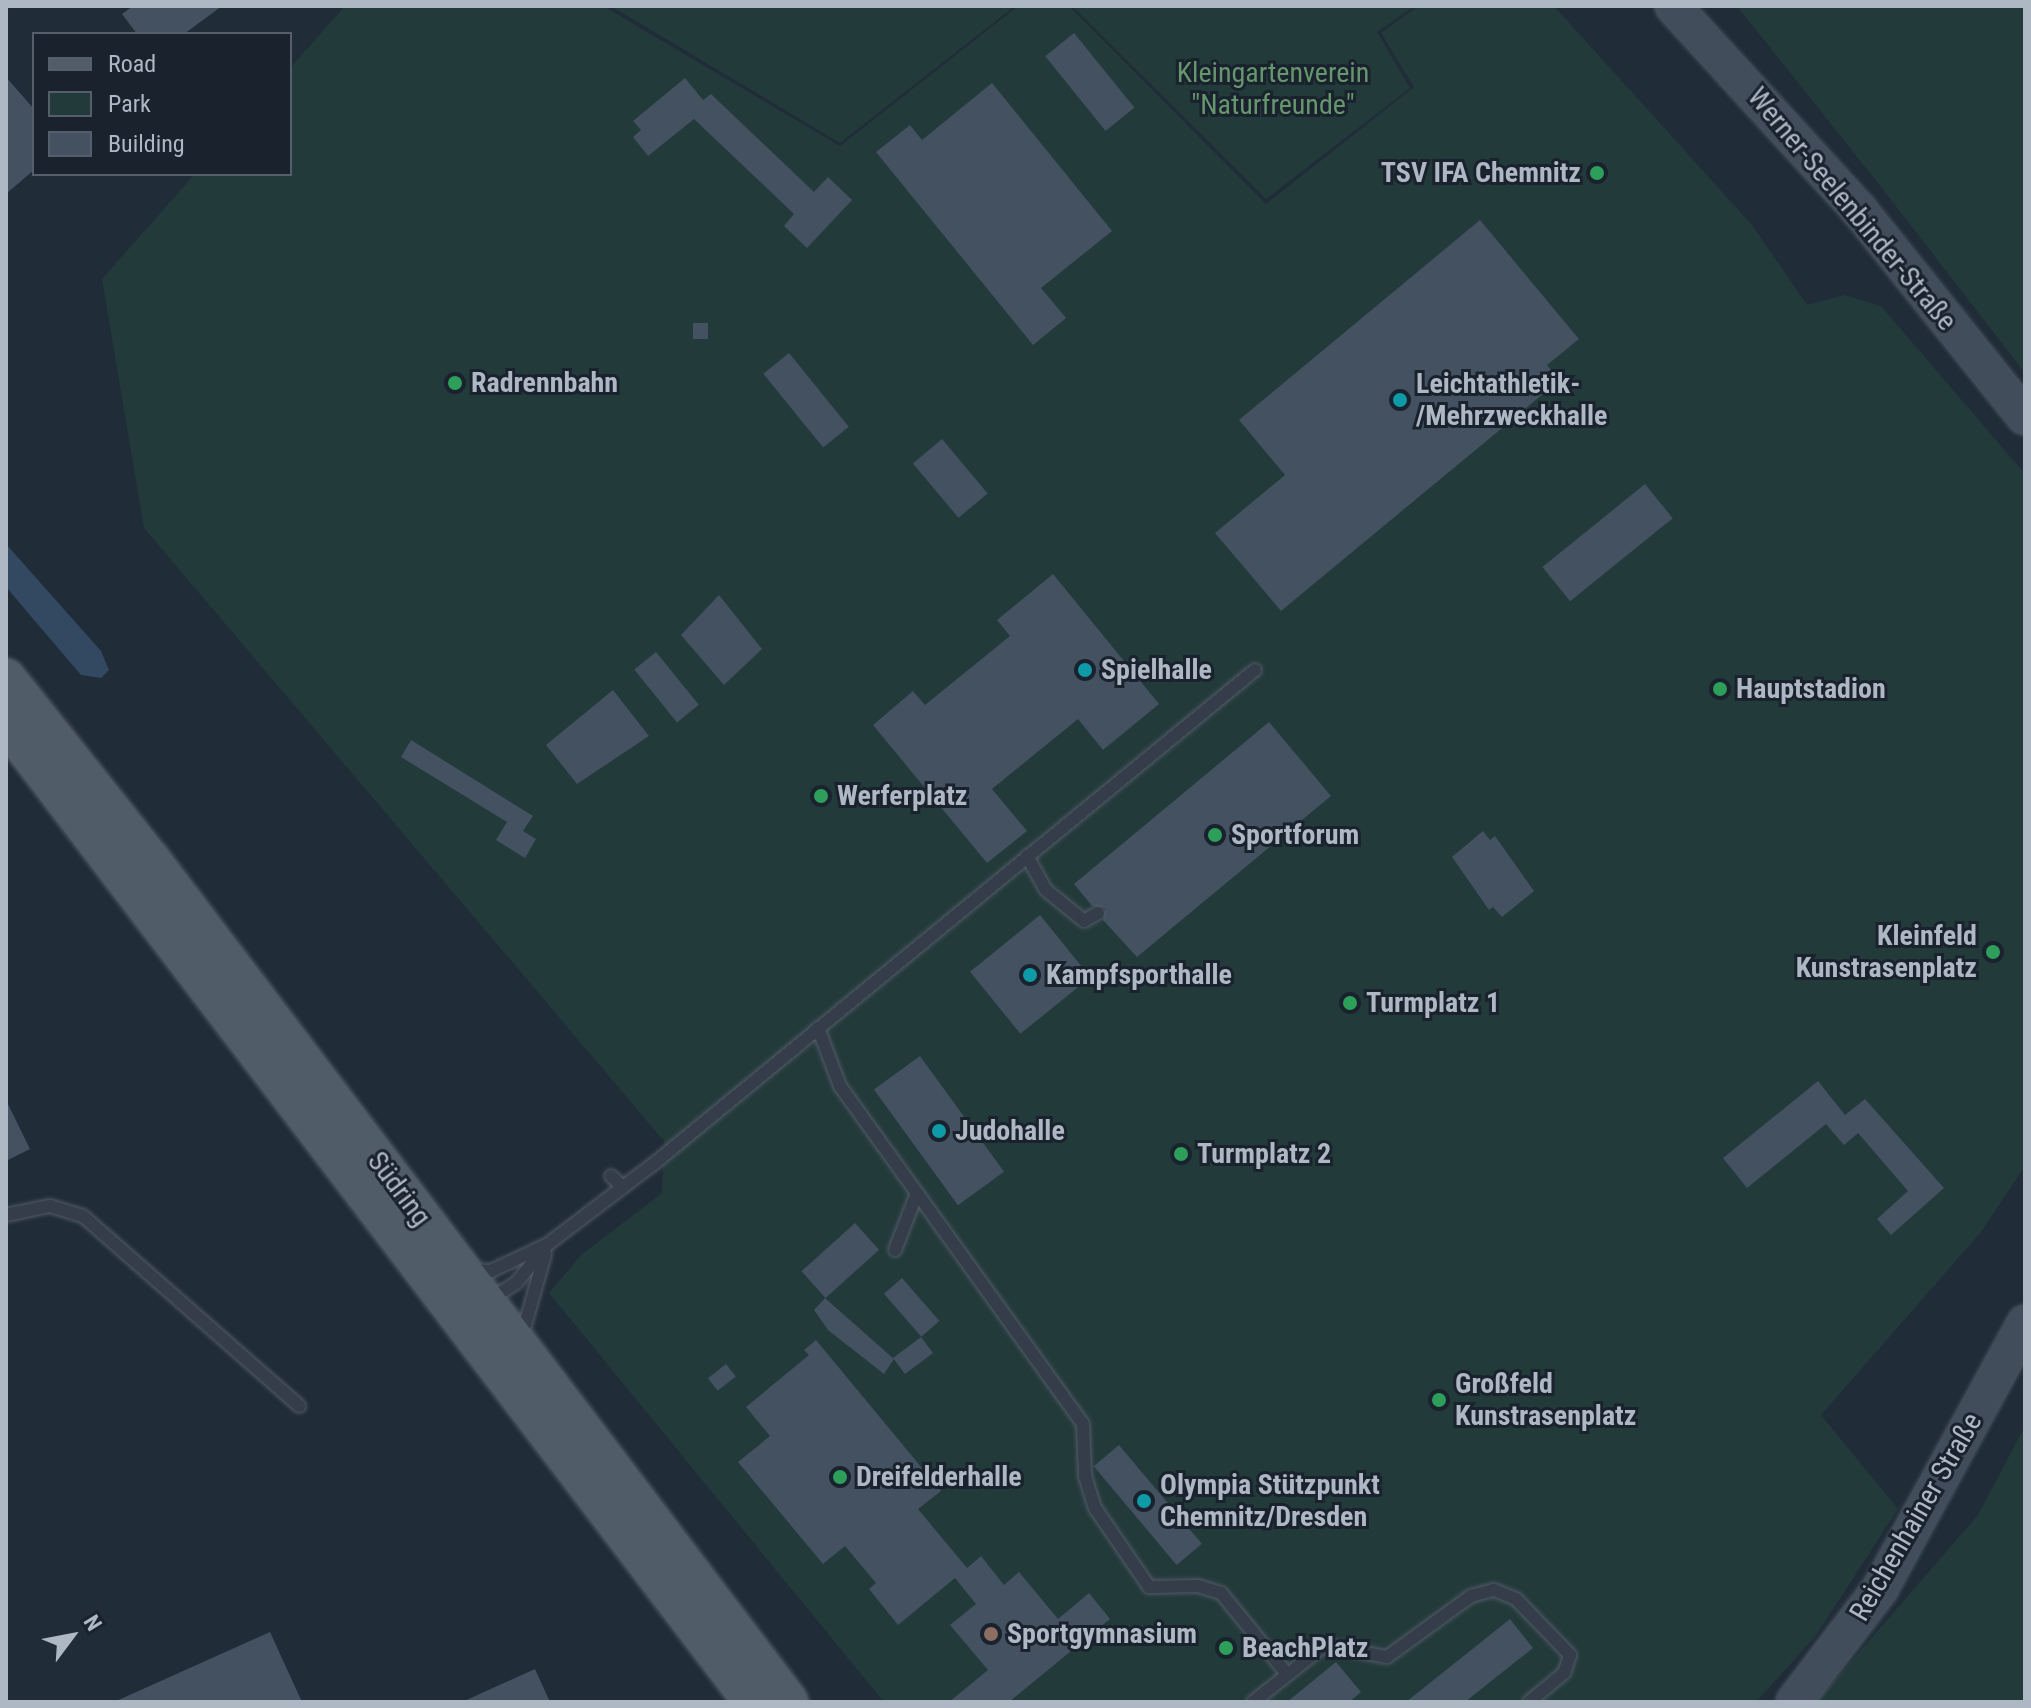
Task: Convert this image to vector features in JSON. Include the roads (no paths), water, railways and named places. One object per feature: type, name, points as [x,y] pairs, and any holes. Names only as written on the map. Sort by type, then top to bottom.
[{"type":"main road","name":"Werner-Seelenbinder-Straße","points":[[1673,6],[1859,210],[2025,417]]},
{"type":"main road","name":"Südring","points":[[6,678],[151,860],[448,1281],[753,1702]]},
{"type":"main road","name":"Südring","points":[[8,726],[448,1281],[484,1300],[789,1702]]},
{"type":"main road","name":"Reichenhainer Straße","points":[[1794,1702],[1880,1589],[2025,1323]]},
{"type":"lane","points":[[484,1300],[506,1292],[548,1244],[623,1187],[1255,670]]},
{"type":"lane","points":[[1027,856],[1046,890],[1084,921],[1098,913]]},
{"type":"lane","points":[[818,1028],[840,1086],[917,1193],[977,1269],[1083,1424],[1085,1476],[1095,1508],[1149,1587],[1198,1586],[1221,1593],[1287,1674]]},
{"type":"lane","points":[[611,1176],[623,1187]]},
{"type":"lane","points":[[895,1250],[917,1193]]},
{"type":"lane","points":[[6,1215],[50,1206],[83,1216],[299,1406]]},
{"type":"lane","points":[[448,1281],[491,1271],[548,1244]]},
{"type":"lane","points":[[522,1351],[526,1308],[548,1244]]},
{"type":"lane","points":[[1253,1702],[1318,1649],[1334,1643],[1377,1657],[1397,1654],[1471,1596],[1494,1590],[1516,1599],[1570,1655],[1564,1673],[1529,1702]]},
{"type":"water","points":[[6,544],[101,651],[109,670],[101,678],[81,675],[6,587]]},
{"type":"place","name":"TSV IFA Chemnitz","points":[[1597,173]]},
{"type":"place","name":"Radrennbahn","points":[[455,383]]},
{"type":"place","name":"Leichtathletik- /Mehrzweckhalle","points":[[1400,400]]},
{"type":"place","name":"Spielhalle","points":[[1085,670]]},
{"type":"place","name":"Hauptstadion","points":[[1720,689]]},
{"type":"place","name":"Werferplatz","points":[[821,796]]},
{"type":"place","name":"Sportforum","points":[[1215,835]]},
{"type":"place","name":"Kleinfeld Kunstrasenplatz","points":[[1993,952]]},
{"type":"place","name":"Kampfsporthalle","points":[[1030,975]]},
{"type":"place","name":"Turmplatz 1","points":[[1350,1003]]},
{"type":"place","name":"Judohalle","points":[[939,1131]]},
{"type":"place","name":"Turmplatz 2","points":[[1181,1154]]},
{"type":"place","name":"Großfeld Kunstrasenplatz","points":[[1439,1400]]},
{"type":"place","name":"Dreifelderhalle","points":[[840,1477]]},
{"type":"place","name":"Olympia Stützpunkt Chemnitz/Dresden","points":[[1144,1501]]},
{"type":"place","name":"Sportgymnasium","points":[[991,1634]]},
{"type":"place","name":"BeachPlatz","points":[[1226,1648]]},
{"type":"park label","name":"Kleingartenverein \"Naturfreunde\"","points":[[1273,89]]}]
